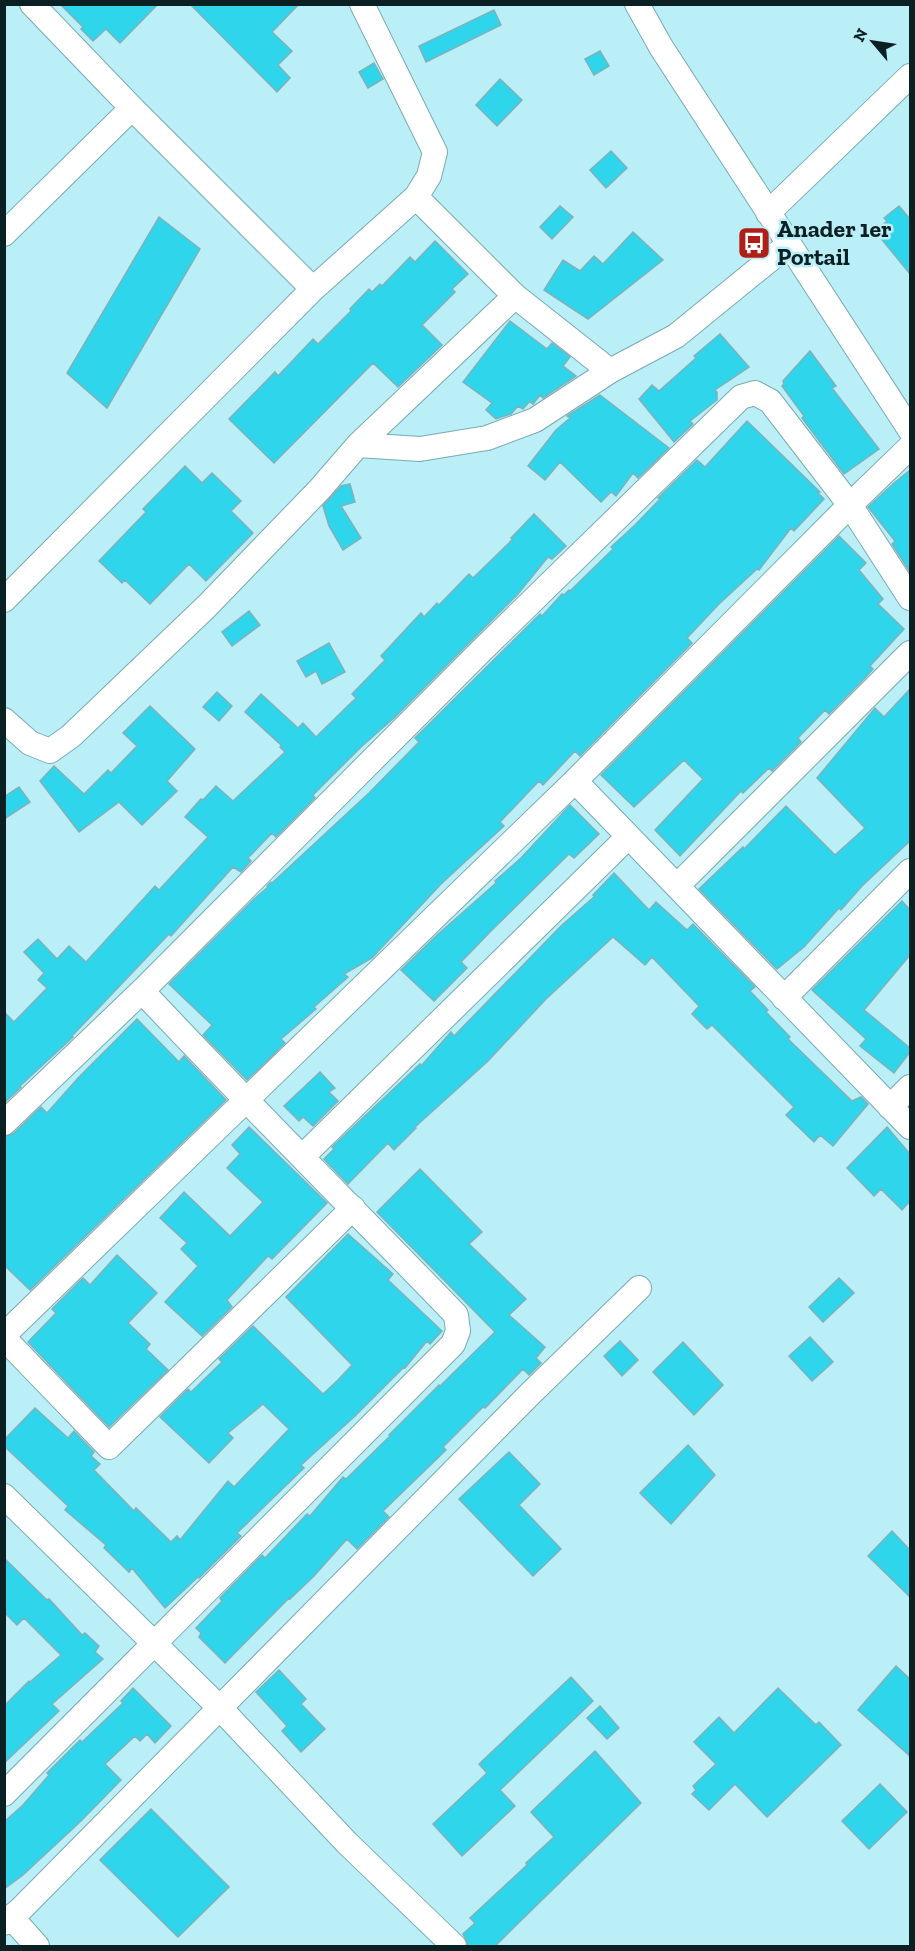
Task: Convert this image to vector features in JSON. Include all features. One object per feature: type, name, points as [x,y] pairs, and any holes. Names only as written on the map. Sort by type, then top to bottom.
[{"type":"street","points":[[32,4],[132,108],[313,289]]},
{"type":"street","points":[[4,600],[313,289],[416,196],[429,177],[435,152],[362,4]]},
{"type":"street","points":[[637,4],[661,47],[910,430]]},
{"type":"street","points":[[768,213],[910,76]]},
{"type":"street","points":[[4,234],[132,108]]},
{"type":"street","points":[[416,196],[515,296],[610,371]]},
{"type":"street","points":[[358,445],[420,449],[488,438],[535,420],[610,371],[676,336],[789,244]]},
{"type":"street","points":[[4,720],[30,743],[50,751],[71,736],[207,606],[319,490],[358,445],[515,296]]},
{"type":"street","points":[[4,1123],[142,991],[481,651],[741,397],[755,393],[770,401],[850,505],[910,598]]},
{"type":"street","points":[[353,1208],[109,1447],[4,1337],[575,781],[910,447]]},
{"type":"street","points":[[677,886],[910,653]]},
{"type":"street","points":[[575,781],[910,1127]]},
{"type":"street","points":[[302,1157],[628,837]]},
{"type":"street","points":[[784,998],[910,871]]},
{"type":"street","points":[[4,1794],[453,1344],[458,1331],[456,1315],[246,1102],[142,991]]},
{"type":"street","points":[[890,1107],[910,1087]]},
{"type":"street","points":[[37,1947],[8,1920],[530,1394],[639,1288]]},
{"type":"street","points":[[4,1496],[220,1708],[347,1843],[454,1947]]},
{"type":"building","points":[[60,4],[158,4],[120,43],[106,29],[93,41],[81,29],[83,27]]},
{"type":"building","points":[[190,4],[299,4],[272,32],[292,51],[278,65],[290,78],[277,92]]},
{"type":"building","points":[[494,10],[501,25],[426,62],[419,46]]},
{"type":"building","points":[[600,51],[609,66],[594,75],[585,59]]},
{"type":"building","points":[[374,63],[383,79],[368,88],[359,72]]},
{"type":"building","points":[[500,79],[522,100],[497,126],[476,105]]},
{"type":"building","points":[[611,151],[627,168],[606,188],[590,170]]},
{"type":"building","points":[[560,206],[573,217],[552,239],[540,227]]},
{"type":"building","points":[[899,206],[910,219],[910,274],[875,231],[887,221],[884,218]]},
{"type":"building","points":[[159,217],[200,249],[107,408],[67,373]]},
{"type":"building","points":[[633,232],[663,260],[588,319],[544,290],[563,260],[580,271],[594,256],[603,264]]},
{"type":"building","points":[[435,241],[468,274],[452,289],[455,292],[422,325],[442,345],[398,387],[373,363],[274,463],[229,419],[275,372],[278,376],[313,339],[318,344],[369,289],[372,292],[380,284],[382,286],[410,257],[415,262]]},
{"type":"building","points":[[510,321],[547,349],[552,343],[570,357],[563,366],[576,376],[543,398],[540,395],[533,404],[530,401],[523,409],[518,406],[511,414],[496,419],[486,410],[492,403],[463,382]]},
{"type":"building","points":[[720,334],[749,367],[715,390],[717,400],[690,421],[693,424],[674,442],[639,399],[652,385],[659,391]]},
{"type":"building","points":[[810,351],[836,386],[832,388],[879,449],[844,474],[802,418],[804,416],[782,386],[783,381]]},
{"type":"building","points":[[600,395],[669,448],[638,478],[633,473],[616,496],[611,492],[601,502],[560,462],[545,480],[528,466],[556,430],[570,418],[567,416]]},
{"type":"building","points":[[747,421],[820,492],[818,493],[824,499],[794,531],[791,528],[759,570],[757,569],[719,604],[687,638],[692,643],[580,756],[575,751],[543,785],[539,781],[500,822],[504,826],[441,884],[372,958],[344,974],[348,977],[281,1039],[285,1043],[247,1080],[203,1035],[212,1025],[169,984],[271,882],[369,793],[419,742],[415,738],[540,614],[542,616],[562,594],[570,591],[613,549],[611,547],[697,460],[705,467]]},
{"type":"building","points":[[185,466],[202,483],[212,473],[241,501],[231,511],[253,533],[206,581],[189,564],[150,604],[125,580],[122,583],[99,561],[146,512],[143,509]]},
{"type":"building","points":[[910,470],[910,572],[892,544],[895,541],[868,507]]},
{"type":"building","points":[[350,484],[355,502],[341,506],[361,538],[343,550],[329,526],[323,506],[341,486]]},
{"type":"building","points":[[534,514],[566,546],[552,559],[548,557],[518,594],[313,795],[315,798],[276,837],[272,833],[248,858],[251,861],[241,872],[233,867],[171,936],[169,934],[73,1037],[4,1103],[4,1012],[14,1022],[47,988],[38,980],[44,973],[24,952],[38,939],[57,959],[69,946],[86,962],[155,886],[159,890],[208,837],[185,817],[201,799],[203,800],[216,786],[233,801],[285,752],[280,747],[281,745],[245,712],[261,694],[298,728],[303,723],[316,737],[356,698],[352,694],[385,660],[381,656],[421,613],[424,617],[437,603],[439,605],[469,574],[473,578],[513,539],[511,538]]},
{"type":"building","points":[[839,536],[866,563],[859,570],[883,599],[878,604],[904,629],[870,666],[873,669],[864,679],[829,714],[825,710],[798,738],[801,742],[772,771],[769,768],[743,793],[741,791],[680,856],[655,830],[703,779],[684,760],[634,807],[601,775]]},
{"type":"building","points":[[249,611],[260,625],[232,646],[222,632]]},
{"type":"building","points":[[329,643],[345,672],[322,684],[316,671],[306,677],[297,661]]},
{"type":"building","points":[[910,689],[910,841],[862,886],[841,910],[839,908],[804,947],[777,969],[699,889],[743,847],[744,849],[786,806],[835,855],[865,828],[817,778],[875,708],[884,717]]},
{"type":"building","points":[[217,692],[232,706],[219,721],[203,707]]},
{"type":"building","points":[[150,706],[195,749],[167,781],[177,791],[142,825],[119,802],[79,832],[40,781],[54,766],[84,794],[108,770],[111,773],[137,746],[123,733]]},
{"type":"building","points":[[19,787],[30,802],[4,819],[4,797]]},
{"type":"building","points":[[570,805],[599,834],[574,858],[569,854],[491,931],[461,962],[467,968],[434,1001],[401,970],[496,883],[495,881],[521,858]]},
{"type":"building","points":[[614,873],[649,910],[656,902],[687,930],[693,924],[755,987],[750,991],[790,1037],[788,1039],[852,1101],[861,1097],[868,1104],[833,1146],[820,1135],[814,1142],[786,1115],[794,1107],[712,1025],[707,1029],[692,1014],[699,1006],[652,957],[645,965],[613,937],[546,999],[487,1062],[415,1127],[394,1150],[388,1143],[348,1184],[324,1159],[334,1149],[332,1147],[420,1064],[421,1066],[451,1032],[454,1036],[561,926],[595,896],[593,895]]},
{"type":"building","points":[[902,901],[910,910],[910,955],[864,1010],[910,1048],[910,1052],[894,1073],[860,1046],[866,1039],[812,990]]},
{"type":"building","points":[[137,1019],[179,1062],[184,1056],[226,1100],[30,1290],[4,1265],[4,1137],[14,1133],[41,1107],[47,1113]]},
{"type":"building","points":[[320,1072],[335,1088],[329,1092],[338,1101],[313,1126],[303,1117],[299,1121],[284,1106]]},
{"type":"building","points":[[249,1127],[327,1203],[272,1259],[268,1256],[227,1300],[232,1307],[202,1336],[165,1302],[198,1266],[181,1249],[187,1243],[160,1218],[184,1192],[230,1236],[263,1202],[227,1168],[240,1154],[232,1145]]},
{"type":"building","points":[[887,1127],[910,1154],[910,1201],[902,1210],[881,1189],[874,1196],[847,1168]]},
{"type":"building","points":[[420,1169],[482,1232],[469,1244],[526,1299],[509,1315],[545,1347],[536,1358],[541,1363],[529,1375],[523,1369],[443,1447],[446,1450],[383,1511],[389,1517],[357,1549],[347,1539],[314,1576],[225,1663],[199,1637],[201,1633],[196,1628],[222,1601],[220,1598],[262,1555],[265,1558],[307,1514],[310,1516],[343,1477],[346,1479],[495,1332],[377,1212]]},
{"type":"building","points":[[348,1234],[393,1274],[388,1280],[442,1331],[430,1344],[427,1341],[405,1368],[301,1465],[304,1468],[237,1533],[241,1536],[165,1608],[132,1568],[129,1572],[104,1548],[106,1545],[65,1510],[68,1506],[4,1446],[4,1440],[35,1408],[68,1438],[74,1431],[94,1452],[91,1456],[100,1464],[94,1470],[134,1511],[136,1508],[171,1542],[177,1536],[180,1540],[228,1481],[234,1487],[289,1429],[263,1404],[228,1433],[233,1438],[209,1463],[160,1417],[188,1389],[191,1392],[222,1362],[219,1359],[253,1326],[323,1394],[338,1380],[352,1365],[286,1297]]},
{"type":"building","points":[[117,1255],[157,1293],[128,1323],[150,1344],[146,1349],[168,1370],[109,1427],[28,1342],[56,1313],[52,1309],[83,1278],[90,1285]]},
{"type":"building","points":[[839,1278],[854,1293],[823,1322],[809,1307]]},
{"type":"building","points":[[810,1337],[833,1362],[812,1381],[789,1356]]},
{"type":"building","points":[[620,1341],[638,1360],[622,1376],[604,1356]]},
{"type":"building","points":[[683,1342],[723,1385],[694,1415],[653,1372]]},
{"type":"building","points":[[688,1445],[715,1475],[671,1524],[640,1493]]},
{"type":"building","points":[[509,1452],[540,1484],[519,1505],[561,1549],[533,1576],[459,1499]]},
{"type":"building","points":[[892,1531],[910,1550],[910,1597],[868,1556]]},
{"type":"building","points":[[4,1558],[47,1600],[49,1599],[82,1635],[85,1633],[99,1646],[95,1652],[103,1659],[52,1704],[59,1711],[4,1763],[4,1706],[29,1681],[61,1655],[24,1618],[17,1625],[4,1612]]},
{"type":"building","points":[[896,1666],[910,1679],[910,1756],[858,1710]]},
{"type":"building","points":[[279,1670],[306,1699],[301,1704],[325,1729],[301,1752],[282,1731],[287,1726],[256,1692]]},
{"type":"building","points":[[571,1677],[593,1701],[500,1790],[515,1806],[462,1856],[433,1824],[487,1773],[479,1764]]},
{"type":"building","points":[[133,1688],[171,1726],[155,1743],[147,1734],[140,1741],[135,1736],[105,1764],[121,1780],[81,1821],[23,1875],[4,1889],[4,1822],[23,1805],[49,1775],[47,1773],[80,1740],[82,1742],[123,1703],[121,1701]]},
{"type":"building","points":[[778,1688],[816,1725],[819,1722],[841,1745],[767,1817],[735,1784],[709,1810],[692,1794],[696,1790],[693,1786],[716,1764],[694,1742],[719,1717],[734,1733]]},
{"type":"building","points":[[600,1706],[619,1728],[607,1739],[587,1718]]},
{"type":"building","points":[[595,1751],[641,1803],[494,1947],[468,1947],[463,1934],[475,1923],[470,1918],[554,1837],[531,1812]]},
{"type":"building","points":[[880,1784],[907,1812],[869,1849],[842,1821]]},
{"type":"building","points":[[151,1809],[229,1887],[178,1937],[100,1860]]},
{"type":"place","name":"Anader 1er Portail","points":[[754,243]]}]
